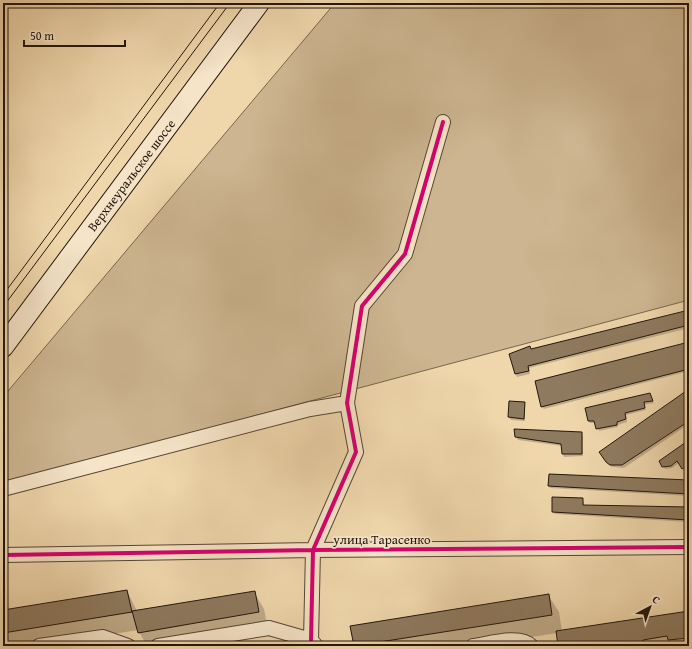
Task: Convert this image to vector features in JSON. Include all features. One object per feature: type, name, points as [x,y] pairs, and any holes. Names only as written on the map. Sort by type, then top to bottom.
[{"type":"main road","name":"Верхнеуральское шоссе","points":[[3,347],[259,3]]},
{"type":"street","points":[[158,646],[269,628],[314,643],[313,550],[356,452],[347,403],[362,306],[405,254],[443,122]]},
{"type":"street","points":[[3,489],[310,409],[347,403]]},
{"type":"street","name":"улица Тарасенко","points":[[3,555],[313,550],[689,547]]},
{"type":"street","points":[[39,646],[103,637],[128,646]]},
{"type":"street","points":[[473,646],[521,640],[530,644],[530,646]]},
{"type":"shaded area","points":[[335,3],[689,3],[689,300],[3,483],[3,397]]},
{"type":"building","points":[[689,310],[689,325],[528,366],[529,371],[515,374],[509,354],[530,346],[531,349]]},
{"type":"building","points":[[689,342],[689,369],[541,407],[535,381]]},
{"type":"building","points":[[689,389],[689,421],[622,465],[610,465],[606,462],[599,452]]},
{"type":"building","points":[[650,393],[653,401],[644,402],[645,408],[625,413],[626,419],[617,422],[617,425],[596,429],[594,421],[588,421],[585,408]]},
{"type":"building","points":[[509,401],[525,402],[524,419],[508,417]]},
{"type":"building","points":[[514,429],[582,432],[582,454],[562,454],[561,444],[515,437]]},
{"type":"building","points":[[689,440],[689,464],[682,469],[677,461],[671,466],[662,467],[659,461]]},
{"type":"building","points":[[549,474],[689,480],[689,494],[548,486]]},
{"type":"building","points":[[552,497],[583,498],[583,505],[689,507],[689,520],[552,512]]},
{"type":"building","points":[[127,590],[132,612],[3,633],[3,610]]},
{"type":"building","points":[[255,591],[259,612],[138,633],[132,611]]},
{"type":"building","points":[[549,594],[552,615],[354,646],[350,626]]},
{"type":"building","points":[[689,611],[689,638],[668,640],[667,636],[643,640],[643,644],[628,646],[558,646],[556,631]]},
{"type":"tram line","points":[[3,295],[220,3]]},
{"type":"tram line","points":[[3,307],[230,3]]},
{"type":"cycle path","points":[[311,640],[313,550],[356,452],[347,403],[362,306],[405,254],[443,122]]},
{"type":"cycle path","points":[[3,555],[313,550],[689,547]]}]
